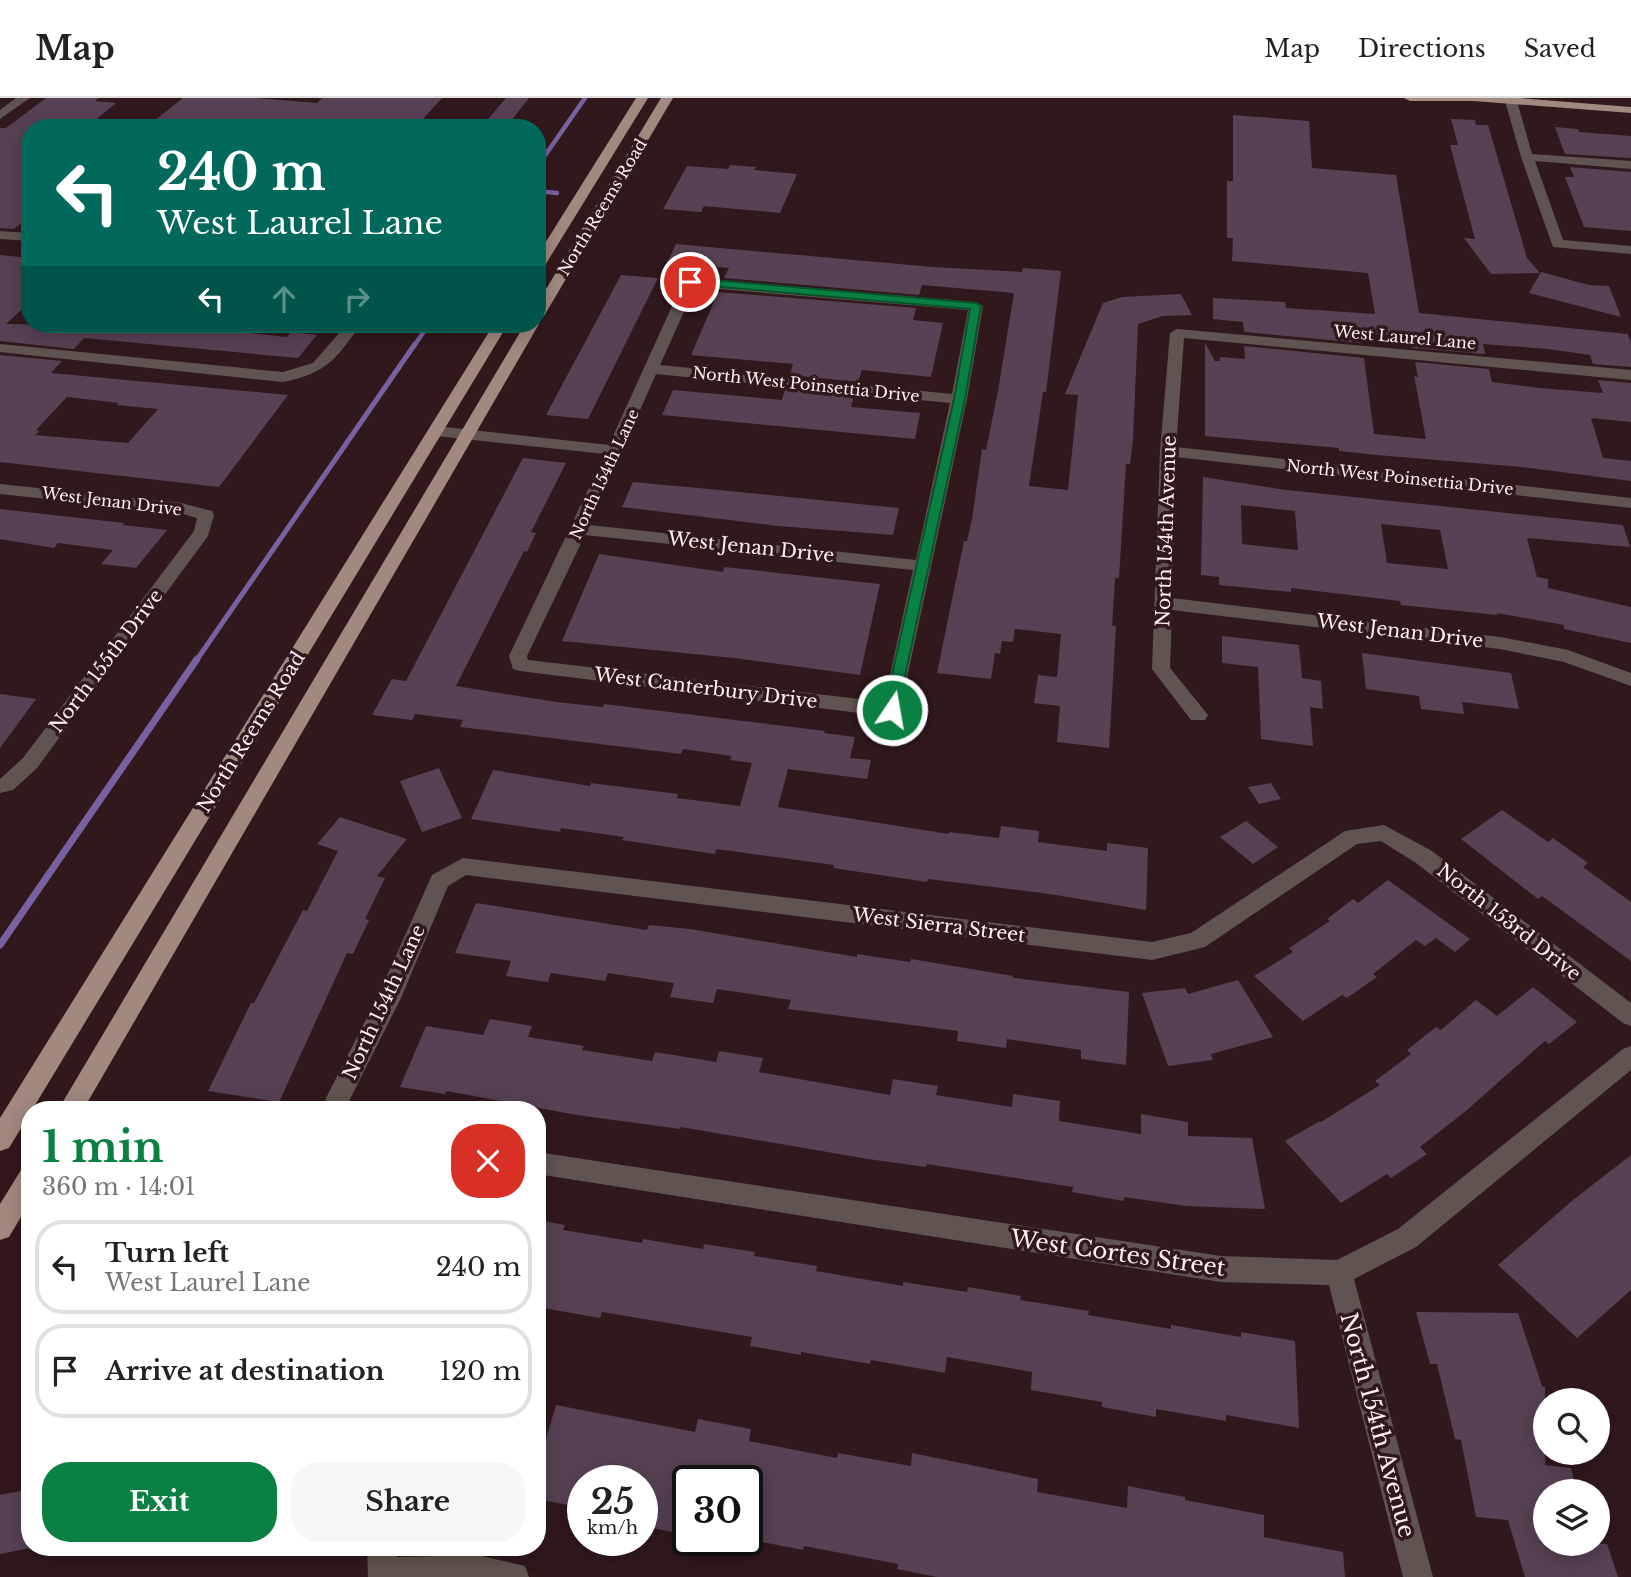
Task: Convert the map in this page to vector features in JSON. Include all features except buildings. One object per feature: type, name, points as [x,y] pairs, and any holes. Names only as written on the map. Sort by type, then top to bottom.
[{"type":"main road","name":"North Reems Road","points":[[546,253],[642,98]]},
{"type":"main road","name":"North Reems Road","points":[[546,301],[667,98]]},
{"type":"main road","points":[[1410,98],[1472,98],[1631,110]]},
{"type":"main road","points":[[572,211],[597,214]]},
{"type":"main road","name":"North Reems Road","points":[[24,1101],[496,333]]},
{"type":"main road","name":"North Reems Road","points":[[75,1101],[528,333]]},
{"type":"main road","name":"North Reems Road","points":[[0,1140],[21,1106]]},
{"type":"main road","points":[[0,1228],[21,1193]]},
{"type":"street","points":[[0,116],[24,98]]},
{"type":"street","points":[[1511,101],[1527,157],[1558,244],[1631,250]]},
{"type":"street","points":[[1527,157],[1631,165]]},
{"type":"street","points":[[0,234],[21,236]]},
{"type":"street","points":[[1576,245],[1581,260]]},
{"type":"street","name":"North 154th Lane","points":[[520,665],[518,656],[579,529],[690,282],[976,306],[960,399]]},
{"type":"street","points":[[0,348],[283,377],[308,374],[320,366],[347,333]]},
{"type":"street","name":"West Laurel Lane","points":[[1177,333],[1631,375]]},
{"type":"street","name":"North 154th Avenue","points":[[1177,333],[1168,451],[1161,669],[1198,715]]},
{"type":"street","name":"North West Poinsettia Drive","points":[[652,369],[960,399]]},
{"type":"street","points":[[923,566],[960,399]]},
{"type":"street","points":[[439,425],[618,443]]},
{"type":"street","name":"North West Poinsettia Drive","points":[[1168,451],[1631,503]]},
{"type":"street","name":"West Jenan Drive","points":[[0,489],[181,508],[206,515],[202,532]]},
{"type":"street","name":"West Jenan Drive","points":[[579,529],[923,566]]},
{"type":"street","name":"North 155th Drive","points":[[3,786],[30,763],[202,532]]},
{"type":"street","name":"West Canterbury Drive","points":[[520,665],[892,710],[923,566]]},
{"type":"street","name":"West Jenan Drive","points":[[1164,603],[1500,643],[1568,656],[1631,680]]},
{"type":"street","name":"West Sierra Street","points":[[463,866],[1152,951],[1197,941],[1352,837],[1384,833]]},
{"type":"street","name":"North 153rd Drive","points":[[1384,833],[1424,857],[1631,1016]]},
{"type":"street","name":"North 154th Lane","points":[[338,1101],[388,998],[440,881],[463,866]]},
{"type":"street","name":"West Cortes Street","points":[[546,1164],[1221,1269],[1339,1273],[1407,1238],[1631,1056]]},
{"type":"street","name":"North 154th Avenue","points":[[1339,1273],[1418,1577]]},
{"type":"street","points":[[383,1566],[477,1570],[514,1577]]},
{"type":"waterway","points":[[546,154],[585,98]]},
{"type":"waterway","points":[[546,192],[557,193]]},
{"type":"waterway","points":[[414,346],[423,333]]},
{"type":"waterway","points":[[196,661],[415,344]]},
{"type":"waterway","points":[[0,945],[197,659]]},
{"type":"route","points":[[690,282],[976,306],[960,399],[892,710]]}]
